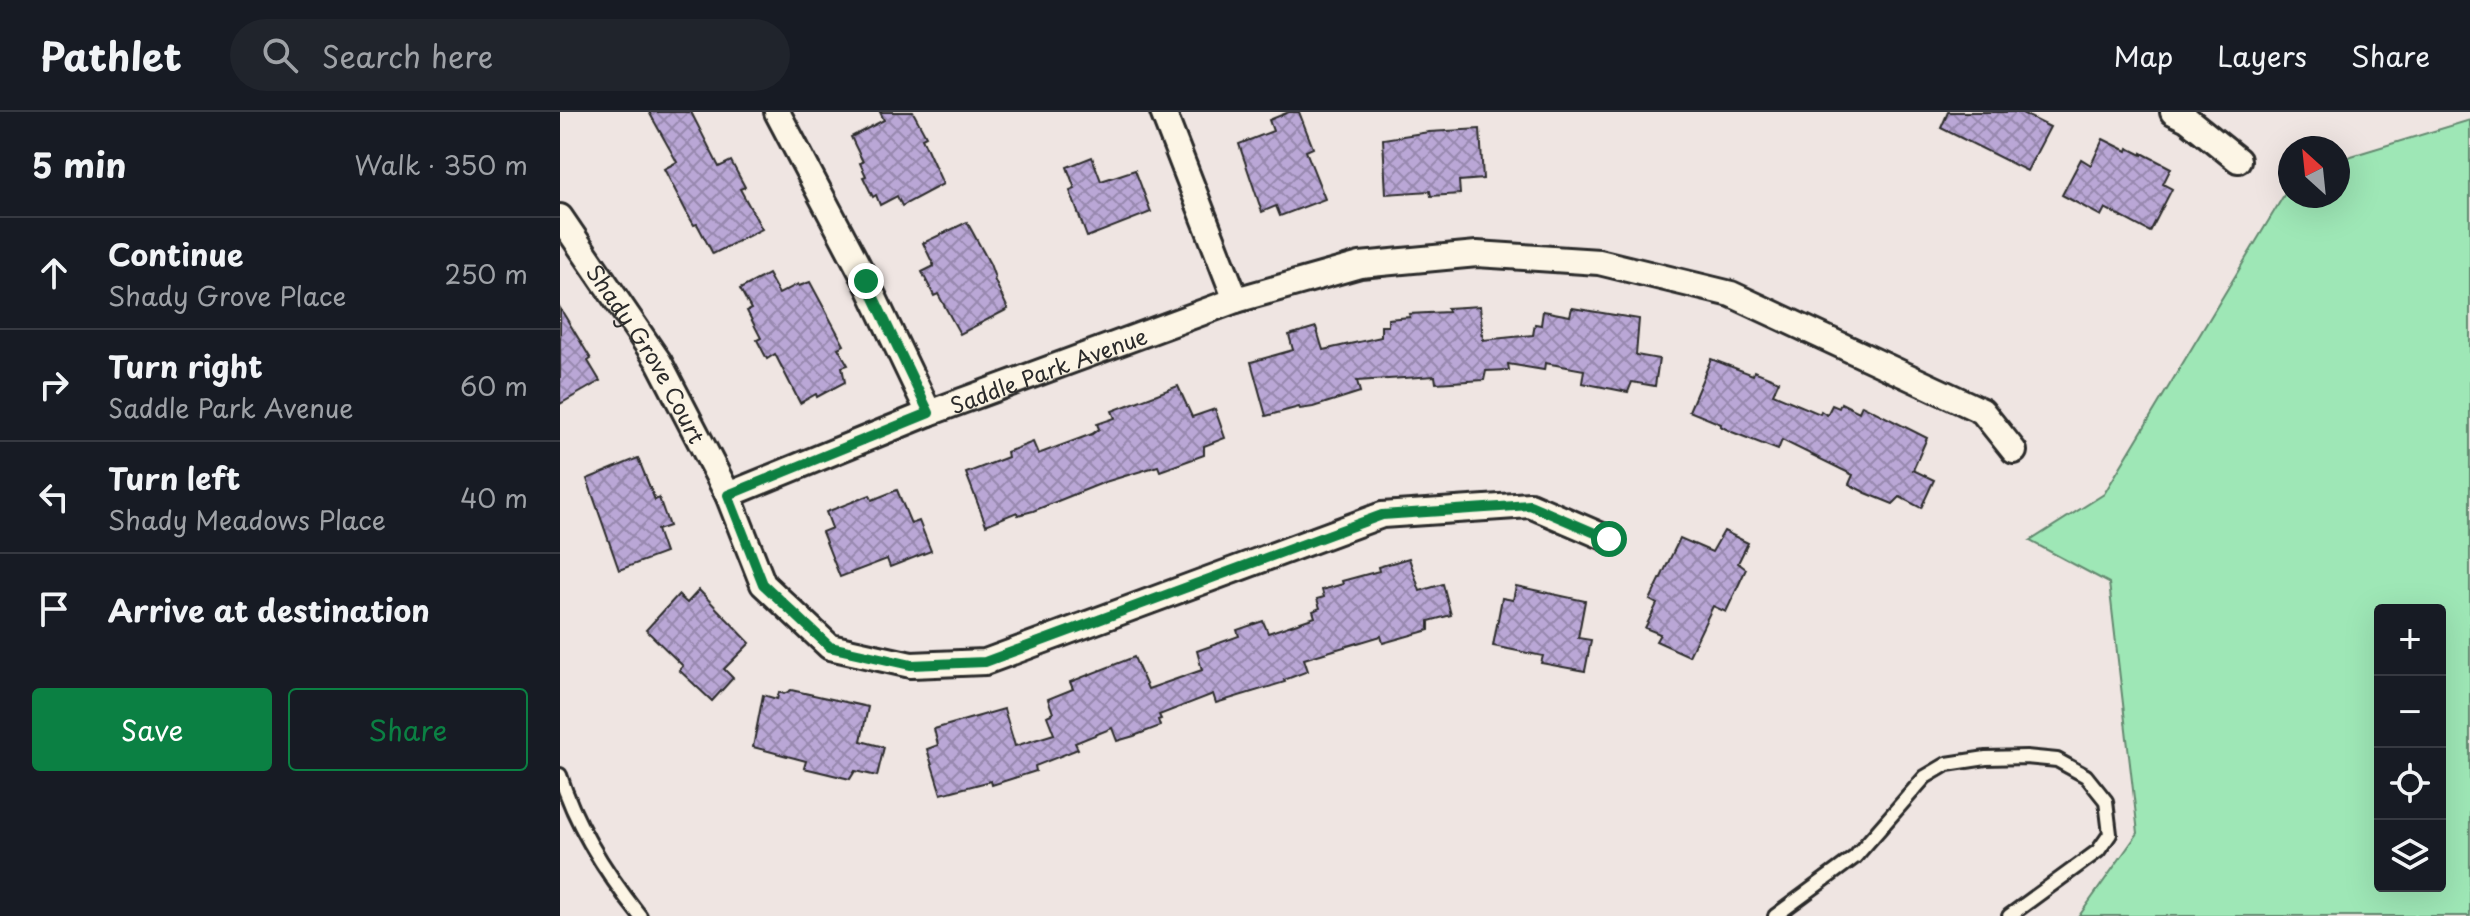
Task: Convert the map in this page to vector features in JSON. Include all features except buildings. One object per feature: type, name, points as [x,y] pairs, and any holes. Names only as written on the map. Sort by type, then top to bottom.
[{"type":"street","points":[[777,112],[866,281],[929,413]]},
{"type":"street","points":[[1163,112],[1236,300]]},
{"type":"street","points":[[2173,112],[2187,119],[2238,160]]},
{"type":"street","name":"Shady Grove Court","points":[[560,217],[659,362],[728,495],[763,584],[830,647],[911,665],[985,662],[1382,515],[1530,505],[1609,539]]},
{"type":"street","name":"Saddle Park Avenue","points":[[728,495],[929,413],[1236,300],[1360,265],[1477,254],[1599,262],[1731,294],[1982,411],[2014,451]]},
{"type":"lane","points":[[1775,916],[1855,857],[1925,777],[1947,764],[1986,758],[2057,760],[2086,776],[2106,801],[2110,834],[2098,851],[2009,916]]},
{"type":"lane","points":[[560,775],[568,801],[586,837],[619,890],[640,916]]},
{"type":"green space","points":[[2470,120],[2470,916],[2079,916],[2138,833],[2109,583],[2030,541],[2104,494],[2278,205],[2278,208],[2350,208],[2350,156]]},
{"type":"route","points":[[866,281],[929,413],[728,495],[763,584],[830,647],[911,665],[985,662],[1382,515],[1530,505],[1609,539]]}]
